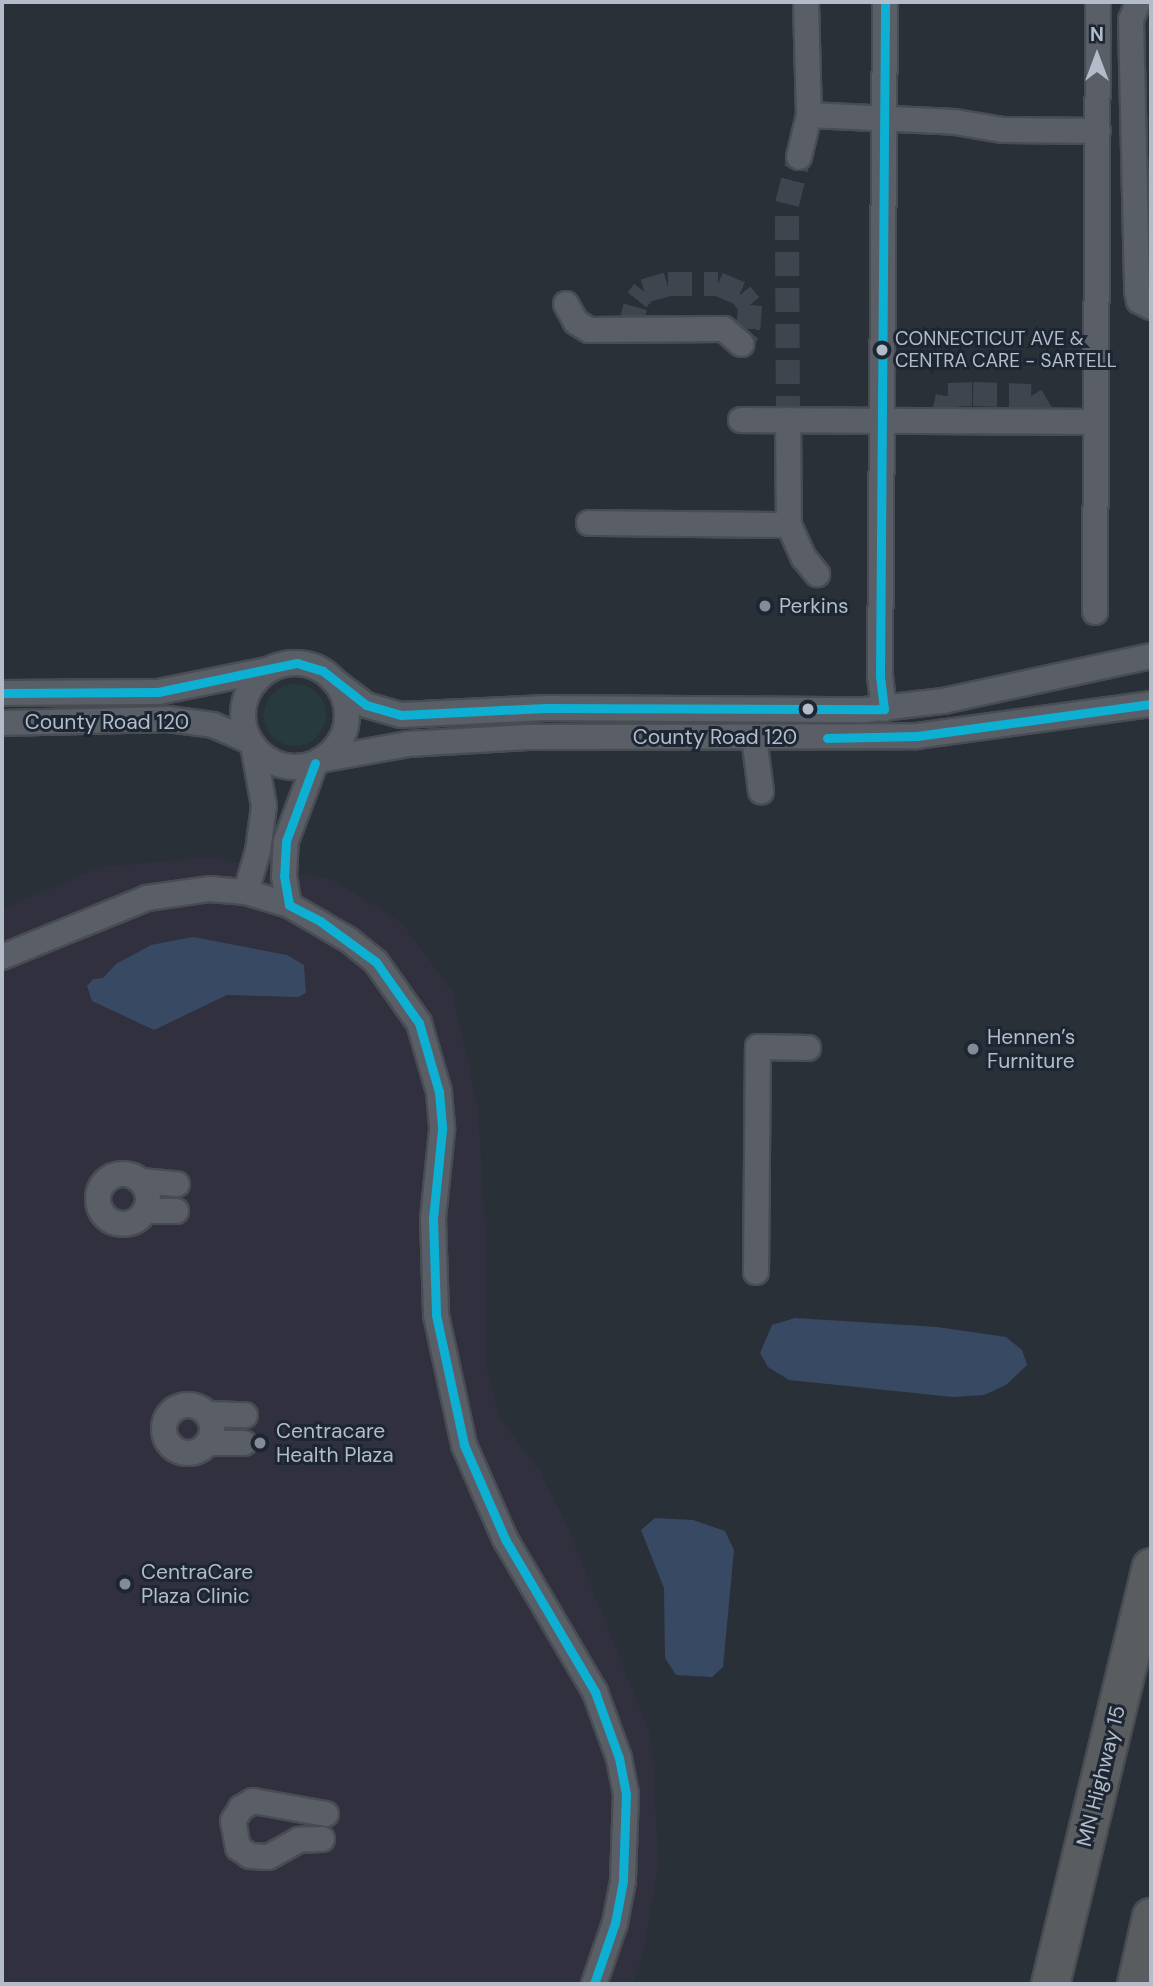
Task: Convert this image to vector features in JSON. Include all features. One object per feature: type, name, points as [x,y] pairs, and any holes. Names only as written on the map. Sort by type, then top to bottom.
[{"type":"highway","name":"MN Highway 15","points":[[1054,1969],[1151,1567]]},
{"type":"highway","points":[[1136,1984],[1151,1921]]},
{"type":"street","points":[[799,157],[808,115],[806,2]]},
{"type":"street","points":[[884,709],[880,676],[885,2]]},
{"type":"street","points":[[1095,612],[1098,2]]},
{"type":"street","points":[[1138,2],[1131,20],[1137,291],[1139,301],[1151,306]]},
{"type":"street","points":[[808,115],[955,121],[1003,130],[1098,131]]},
{"type":"street","points":[[566,304],[576,323],[589,330],[724,329],[741,344]]},
{"type":"street","points":[[741,420],[1097,422]]},
{"type":"street","points":[[788,420],[789,525],[804,558],[817,574]]},
{"type":"street","points":[[589,523],[789,525]]},
{"type":"street","name":"County Road 120","points":[[333,680],[366,705],[401,715],[547,708],[884,709],[1151,656]]},
{"type":"street","points":[[246,892],[260,844],[264,806],[244,703],[258,678],[271,669],[283,664],[311,665],[333,680],[341,692],[347,719],[337,745],[318,761],[286,841],[284,868],[289,905]]},
{"type":"street","name":"County Road 120","points":[[2,693],[158,692],[271,669]]},
{"type":"street","name":"County Road 120","points":[[318,761],[445,741],[917,736],[1146,711]]},
{"type":"street","name":"County Road 120","points":[[2,723],[168,719],[214,725],[251,743]]},
{"type":"street","points":[[754,737],[761,792]]},
{"type":"street","points":[[251,743],[262,755],[288,766],[318,761]]},
{"type":"street","points":[[2,957],[147,898],[209,889],[246,892],[289,905],[320,921],[376,962],[419,1023],[432,1058],[442,1130],[433,1217],[436,1315],[464,1445],[505,1539],[596,1692],[619,1758],[626,1793],[623,1881],[615,1923],[594,1984]]},
{"type":"street","points":[[756,1272],[758,1047],[808,1048]]},
{"type":"street","points":[[141,1181],[149,1196],[145,1212],[133,1222],[116,1223],[103,1213],[98,1198],[104,1182],[118,1174],[141,1181],[177,1184]]},
{"type":"street","points":[[145,1212],[176,1211]]},
{"type":"street","points":[[244,1443],[208,1443],[195,1452],[180,1452],[167,1443],[164,1427],[170,1412],[185,1405],[207,1414],[245,1415]]},
{"type":"street","points":[[207,1414],[212,1428],[208,1443]]},
{"type":"street","points":[[322,1839],[299,1840],[268,1857],[250,1856],[238,1848],[233,1821],[241,1808],[253,1801],[326,1814]]},
{"type":"shaded area","name":"Centracare Health Plaza","points":[[208,857],[331,879],[401,922],[452,991],[478,1107],[485,1222],[487,1367],[499,1417],[539,1470],[568,1527],[651,1736],[659,1861],[643,1957],[632,1984],[2,1984],[2,909],[100,867]]},
{"type":"green space","points":[[295,684],[317,693],[326,715],[317,737],[295,746],[273,737],[264,715],[273,693]]},
{"type":"water","points":[[193,937],[287,955],[304,965],[306,993],[298,997],[227,995],[154,1030],[92,1001],[87,986],[93,979],[103,978],[116,964],[151,945]]},
{"type":"water","points":[[795,1318],[937,1327],[1006,1337],[1022,1350],[1027,1365],[1006,1385],[984,1395],[953,1397],[789,1380],[768,1367],[760,1353],[772,1325]]},
{"type":"water","points":[[655,1518],[693,1520],[725,1531],[734,1550],[723,1667],[712,1677],[676,1675],[665,1658],[664,1588],[641,1530]]},
{"type":"tunnel","points":[[788,420],[787,204],[799,157]]},
{"type":"tunnel","points":[[629,330],[637,300],[644,291],[668,284],[718,284],[741,294],[750,305],[748,332],[741,344]]},
{"type":"tunnel","points":[[943,420],[948,395],[973,394],[1031,396],[1046,421]]},
{"type":"transit line","points":[[2,693],[158,692],[297,663],[323,671],[366,705],[401,715],[546,708],[884,709],[880,675],[885,2]]},
{"type":"transit line","points":[[827,738],[917,736],[1151,704]]},
{"type":"transit line","points":[[315,763],[286,841],[284,876],[289,905],[320,921],[376,962],[419,1023],[439,1092],[442,1130],[433,1218],[436,1315],[464,1445],[505,1539],[595,1692],[619,1758],[626,1793],[623,1881],[615,1923],[594,1984]]},
{"type":"place","name":"CONNECTICUT AVE & CENTRA CARE - SARTELL","points":[[882,350]]},
{"type":"place","name":"Perkins","points":[[765,606]]},
{"type":"place","name":"Hennen’s Furniture","points":[[973,1049]]},
{"type":"place","name":"Centracare Health Plaza","points":[[260,1443]]},
{"type":"place","name":"CentraCare Plaza Clinic","points":[[125,1584]]}]
